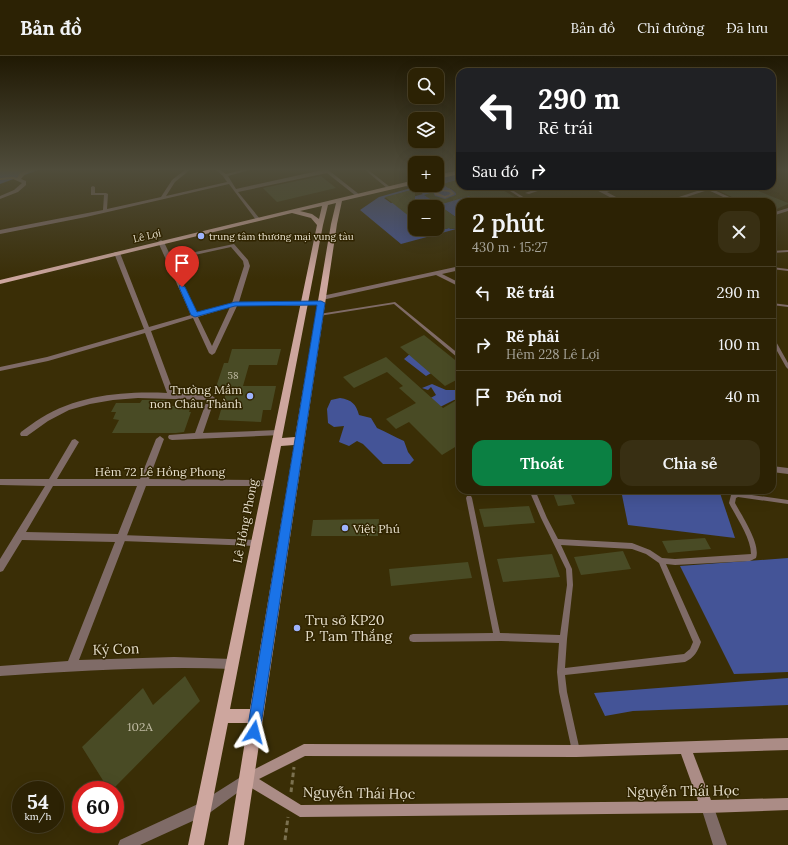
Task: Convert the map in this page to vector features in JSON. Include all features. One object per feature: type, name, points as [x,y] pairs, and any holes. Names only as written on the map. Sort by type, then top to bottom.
[{"type":"main road","name":"Lê Lợi","points":[[0,282],[313,206]]},
{"type":"main road","name":"Lê Hồng Phong","points":[[196,845],[304,304],[325,206]]},
{"type":"main road","points":[[236,845],[319,315],[338,206]]},
{"type":"main road","points":[[277,214],[306,214],[321,221],[335,217]]},
{"type":"main road","points":[[304,304],[322,301]]},
{"type":"main road","points":[[278,437],[300,441]]},
{"type":"main road","points":[[222,716],[256,716]]},
{"type":"main road","points":[[247,779],[304,750],[576,751],[788,744]]},
{"type":"main road","points":[[686,747],[707,807]]},
{"type":"main road","name":"Nguyễn Thái Học","points":[[247,779],[300,811],[707,807],[788,804]]},
{"type":"street","points":[[105,206],[105,211]]},
{"type":"street","points":[[0,232],[47,225],[126,206]]},
{"type":"street","points":[[247,206],[258,219]]},
{"type":"street","points":[[776,214],[788,209]]},
{"type":"street","points":[[161,242],[212,353],[235,304],[247,266],[246,261],[232,245],[169,259]]},
{"type":"street","points":[[118,253],[171,395]]},
{"type":"street","points":[[322,301],[456,269]]},
{"type":"street","points":[[437,273],[456,283]]},
{"type":"street","points":[[0,369],[48,359],[235,304],[304,304]]},
{"type":"street","points":[[24,434],[48,416],[79,404],[108,398],[171,395],[211,398],[198,436]]},
{"type":"street","points":[[172,437],[278,437]]},
{"type":"street","points":[[72,665],[160,439]]},
{"type":"street","points":[[0,568],[75,442]]},
{"type":"street","points":[[776,470],[788,471]]},
{"type":"street","name":"Hẻm 72 Lê Hồng Phong","points":[[0,482],[268,483]]},
{"type":"street","points":[[18,536],[121,538]]},
{"type":"street","name":"Ký Con","points":[[0,671],[72,665],[190,661],[232,664]]},
{"type":"street","points":[[125,845],[203,809],[247,779]]},
{"type":"street","points":[[707,807],[720,845]]},
{"type":"lane","points":[[776,252],[788,251]]},
{"type":"lane","points":[[776,268],[788,270]]},
{"type":"lane","points":[[319,315],[395,302],[456,354]]},
{"type":"lane","points":[[776,304],[788,306]]},
{"type":"lane","points":[[776,345],[788,367]]},
{"type":"lane","points":[[534,494],[569,568],[570,585],[563,639],[562,672],[563,692],[576,751]]},
{"type":"lane","points":[[556,542],[632,546],[648,552],[661,561],[675,562],[752,557],[755,552],[732,503],[733,497],[738,495],[788,502]]},
{"type":"lane","points":[[469,498],[497,637]]},
{"type":"lane","points":[[121,538],[256,543]]},
{"type":"lane","points":[[562,672],[684,658],[689,655],[695,648],[697,642],[661,561]]},
{"type":"lane","points":[[413,638],[497,637],[563,639]]},
{"type":"path","points":[[285,840],[295,755]]},
{"type":"shaded area","points":[[366,206],[408,206],[408,236],[430,236],[401,244],[360,210]]},
{"type":"shaded area","points":[[444,206],[456,206],[456,217],[444,209]]},
{"type":"shaded area","points":[[449,228],[456,229],[444,232],[444,229]]},
{"type":"shaded area","points":[[411,353],[433,372],[426,376],[404,359]]},
{"type":"shaded area","points":[[432,384],[446,390],[456,390],[456,400],[438,408],[427,400],[436,395],[431,387],[428,390],[422,388]]},
{"type":"shaded area","points":[[340,398],[353,403],[359,415],[371,418],[377,428],[404,441],[408,452],[414,460],[410,464],[383,464],[363,444],[357,441],[349,446],[339,442],[344,426],[334,427],[328,423],[327,409],[331,400]]},
{"type":"shaded area","points":[[622,494],[720,494],[735,538],[628,525]]},
{"type":"shaded area","points":[[788,558],[788,672],[734,674],[680,566]]},
{"type":"shaded area","points":[[788,678],[788,705],[633,711],[605,716],[594,693]]},
{"type":"building","points":[[396,206],[408,206],[408,215]]},
{"type":"building","points":[[776,206],[784,206],[776,209]]},
{"type":"building","points":[[444,209],[456,217],[456,228],[444,229]]},
{"type":"building","points":[[424,335],[456,361],[456,380],[445,386],[400,347]]},
{"type":"building","name":"Trường Mầm non Châu Thành","points":[[232,349],[281,349],[277,365],[249,365],[243,386],[276,386],[271,410],[263,410],[261,422],[218,420],[228,386],[216,387],[224,363],[228,363]]},
{"type":"building","points":[[386,357],[443,408],[456,400],[456,446],[442,455],[409,422],[396,429],[386,419],[416,403],[399,388],[403,386],[387,372],[354,388],[343,377]]},
{"type":"building","points":[[142,400],[167,400],[165,406],[191,406],[189,412],[191,412],[184,432],[112,433],[119,420],[113,419],[116,412],[111,412],[116,403],[140,403]]},
{"type":"building","points":[[554,494],[571,494],[575,504],[558,506]]},
{"type":"building","points":[[529,506],[535,523],[484,527],[479,509]]},
{"type":"building","name":"Việt Phú","points":[[379,519],[378,536],[311,536],[313,520]]},
{"type":"building","points":[[705,538],[711,549],[668,553],[662,541]]},
{"type":"building","points":[[623,551],[631,569],[581,575],[574,557]]},
{"type":"building","points":[[552,554],[560,577],[503,582],[497,559]]},
{"type":"building","points":[[468,562],[472,578],[391,586],[389,569]]},
{"type":"building","points":[[185,676],[200,701],[121,781],[103,781],[82,747],[143,688],[153,705]]},
{"type":"place","name":"trung tâm thương mại vung tàu","points":[[201,236]]},
{"type":"place","name":"Trường Mầm non Châu Thành","points":[[250,396]]},
{"type":"place","name":"Việt Phú","points":[[345,528]]},
{"type":"place","name":"Trụ sở KP20 P. Tam Thắng","points":[[297,628]]},
{"type":"route","points":[[182,287],[195,315],[235,304],[321,303],[254,732]]}]
